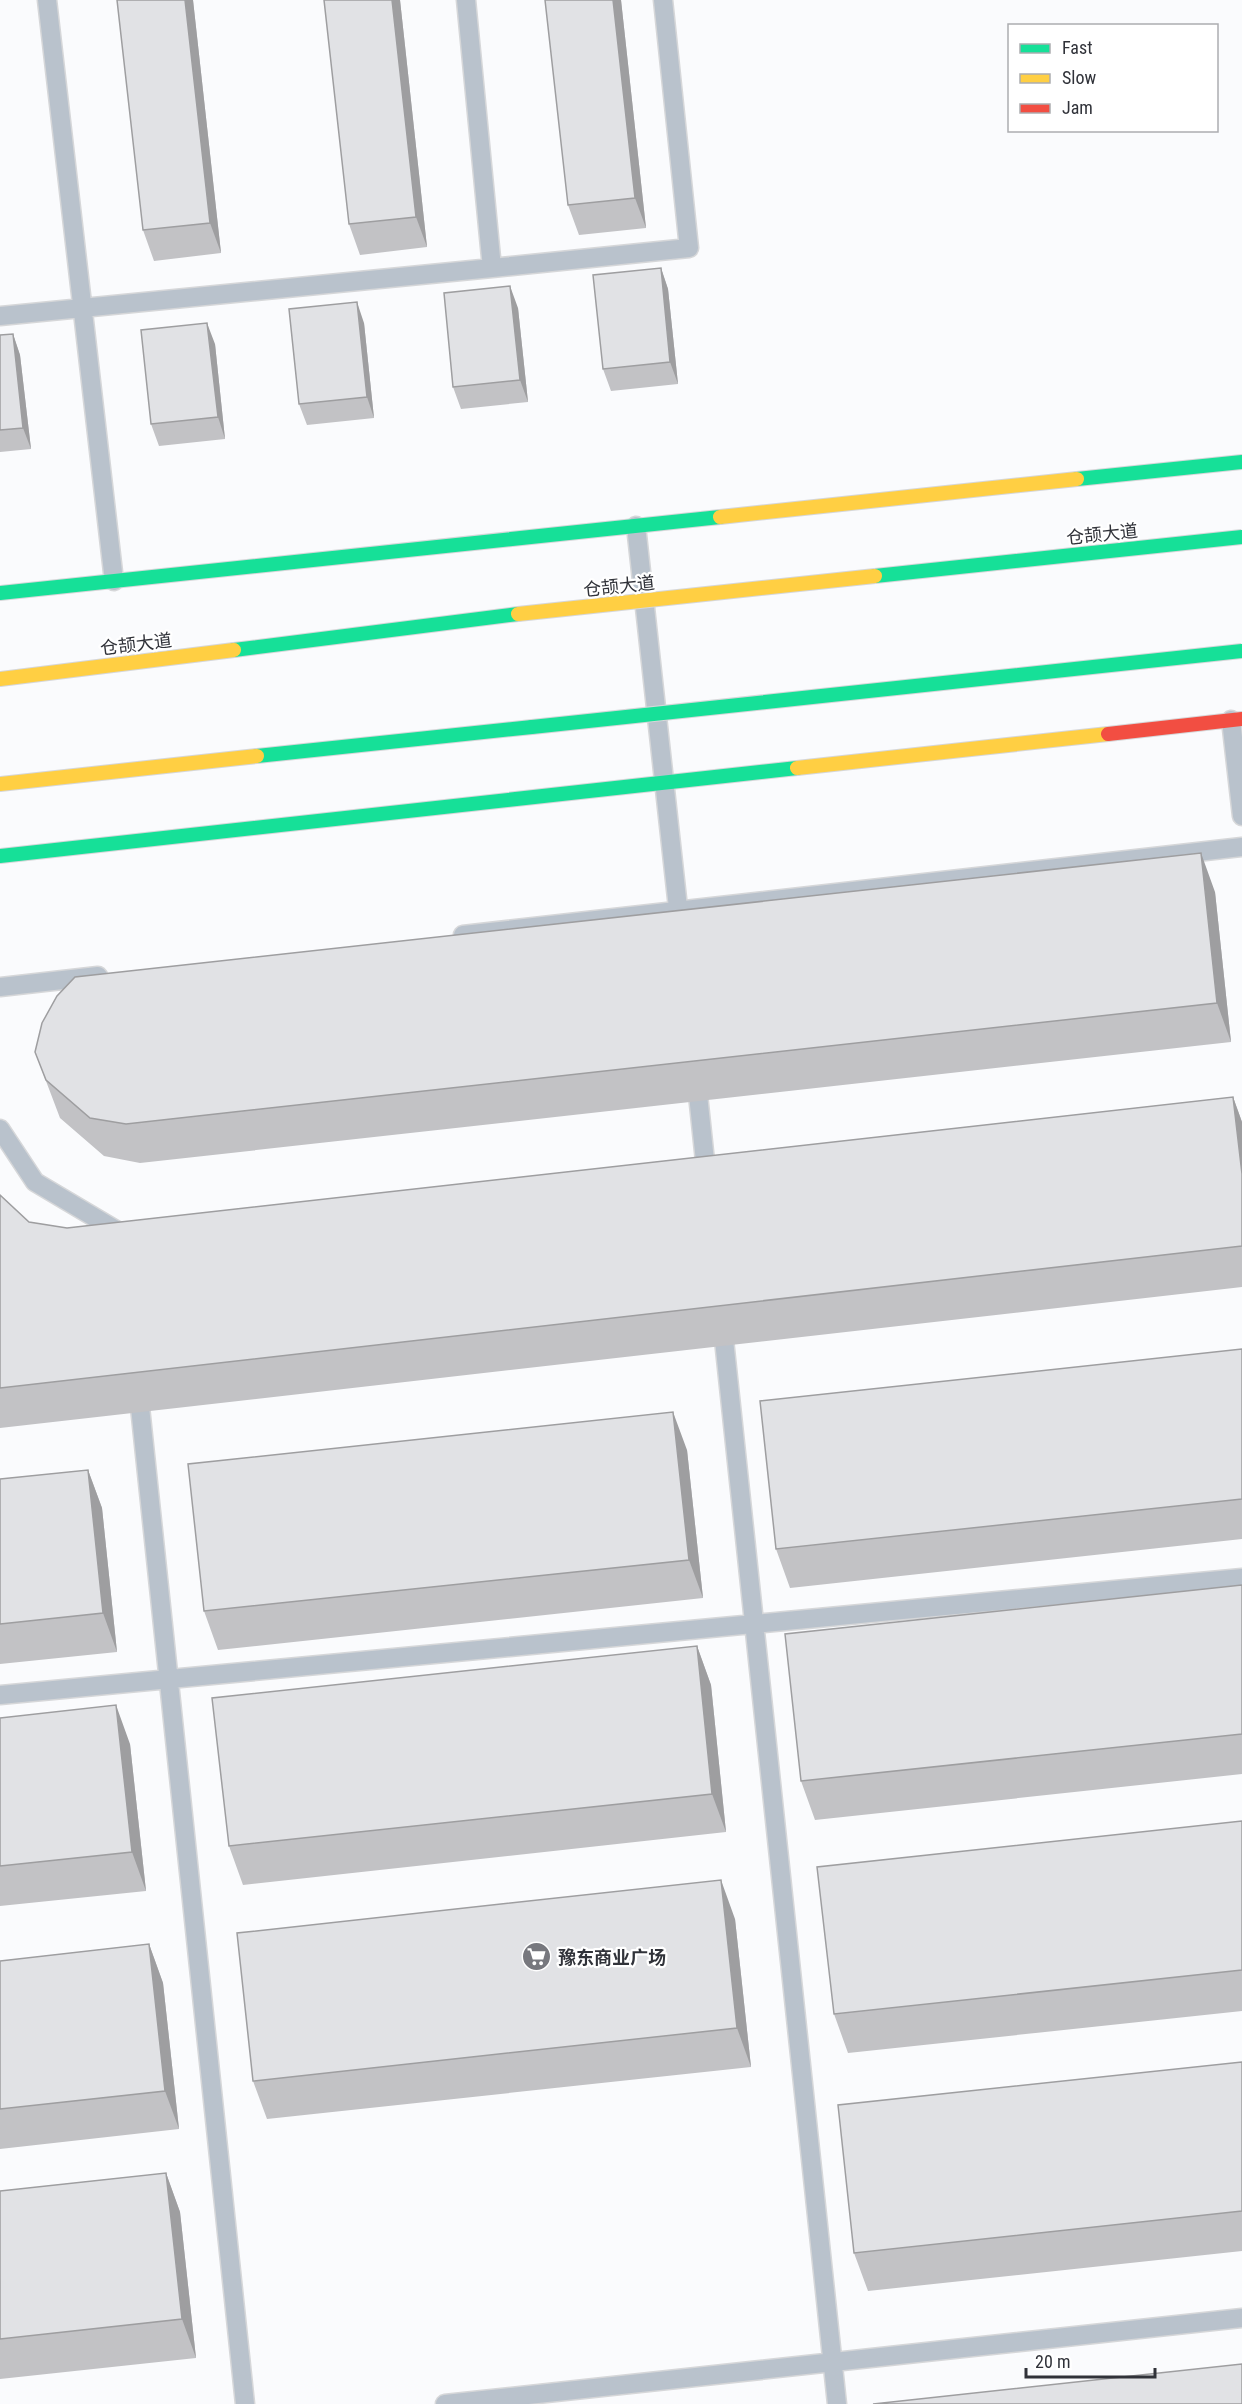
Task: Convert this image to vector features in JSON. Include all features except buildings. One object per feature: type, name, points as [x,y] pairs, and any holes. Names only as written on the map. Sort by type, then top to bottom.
[{"type":"main road","points":[[0,593],[1242,462]]},
{"type":"main road","name":"仓颉大道","points":[[0,679],[518,615],[1242,537]]},
{"type":"main road","points":[[0,784],[1242,651]]},
{"type":"main road","points":[[0,856],[1237,720]]},
{"type":"lane","points":[[47,0],[114,581]]},
{"type":"lane","points":[[466,0],[492,268]]},
{"type":"lane","points":[[0,316],[689,248],[663,0]]},
{"type":"lane","points":[[636,526],[684,958]]},
{"type":"lane","points":[[1237,720],[1242,816]]},
{"type":"lane","points":[[441,937],[1242,847]]},
{"type":"lane","points":[[0,987],[119,974]]},
{"type":"lane","points":[[694,1053],[709,1196]]},
{"type":"lane","points":[[0,1129],[35,1182],[122,1233],[124,1256]]},
{"type":"lane","points":[[720,1303],[837,2404]]},
{"type":"lane","points":[[136,1374],[245,2404]]},
{"type":"lane","points":[[0,1695],[1242,1578]]},
{"type":"lane","points":[[445,2404],[1242,2318]]},
{"type":"traffic: fast","points":[[1077,479],[1242,462]]},
{"type":"traffic: fast","points":[[0,593],[720,517]]},
{"type":"traffic: fast","points":[[875,576],[1242,537]]},
{"type":"traffic: fast","points":[[234,650],[518,614]]},
{"type":"traffic: fast","points":[[532,727],[1242,651]]},
{"type":"traffic: fast","points":[[257,756],[532,727]]},
{"type":"traffic: fast","points":[[0,856],[797,768]]},
{"type":"traffic: slow","points":[[720,517],[1077,479]]},
{"type":"traffic: slow","points":[[518,614],[875,576]]},
{"type":"traffic: slow","points":[[0,679],[234,650]]},
{"type":"traffic: slow","points":[[797,768],[1108,734]]},
{"type":"traffic: slow","points":[[0,784],[257,756]]},
{"type":"traffic: jam","points":[[1108,734],[1242,719]]},
{"type":"place","name":"豫东商业广场","points":[[537,1957]]}]
